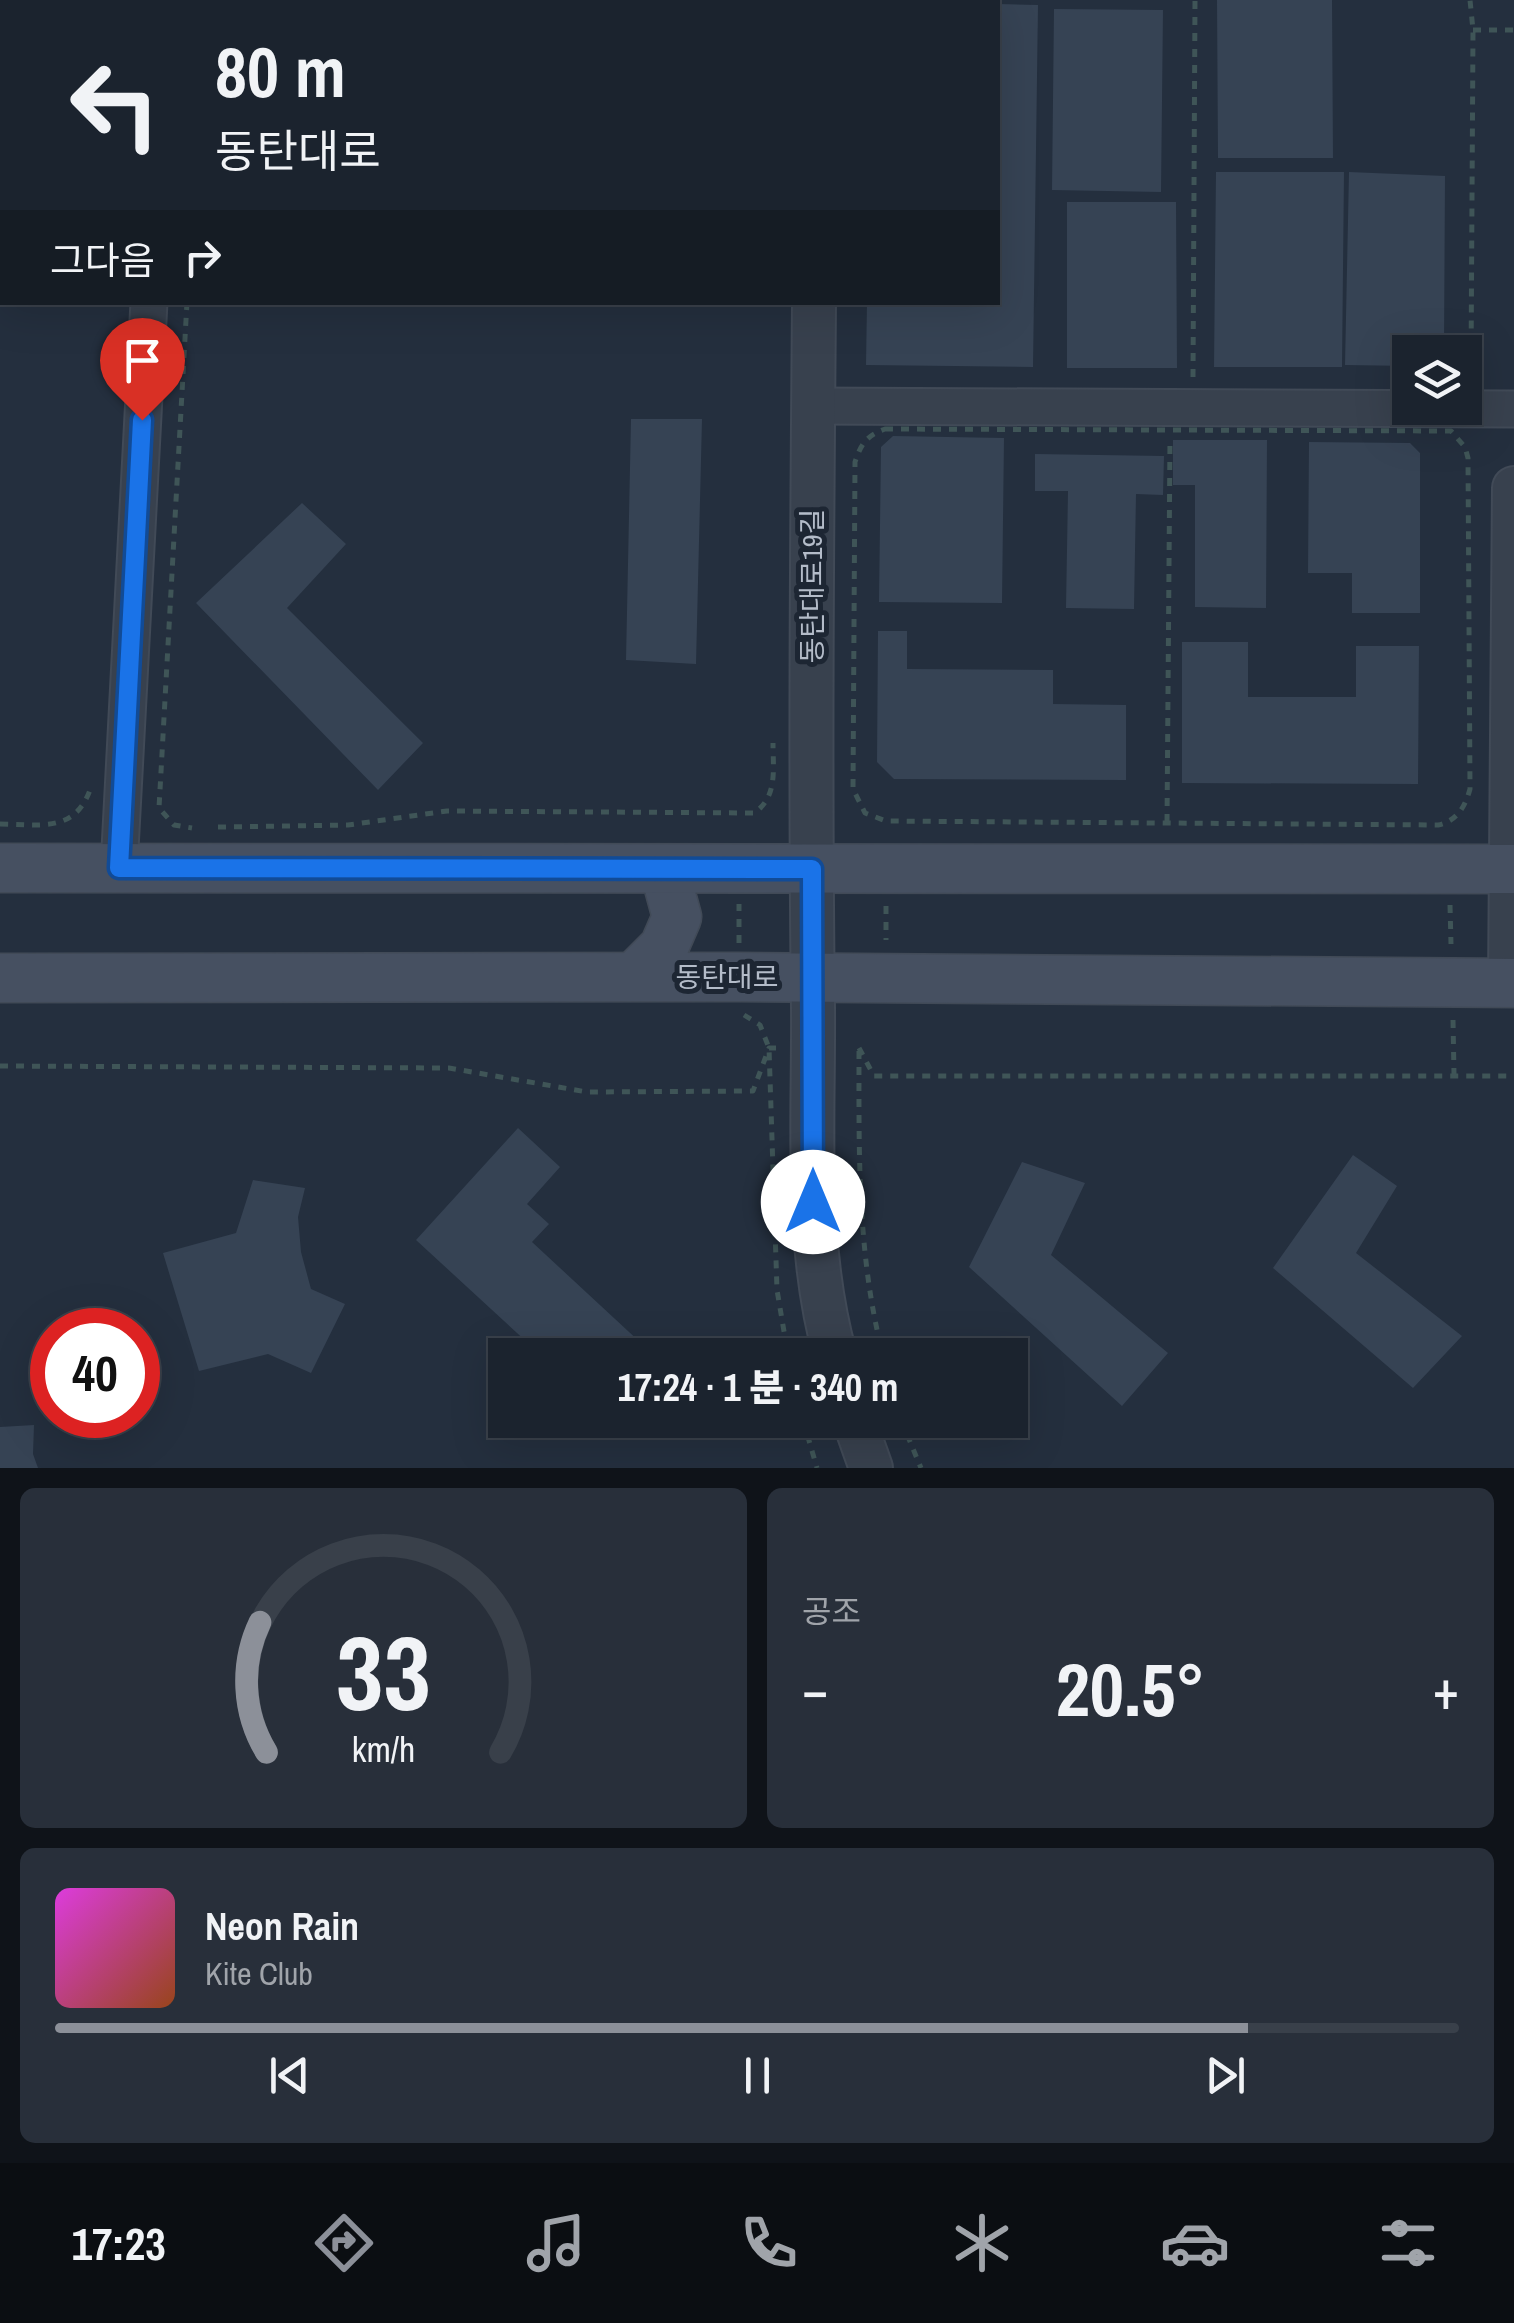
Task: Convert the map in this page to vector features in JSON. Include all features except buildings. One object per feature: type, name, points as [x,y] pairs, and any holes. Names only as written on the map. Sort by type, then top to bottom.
[{"type":"main road","points":[[0,868],[1512,870]]},
{"type":"main road","points":[[634,977],[664,947],[677,917],[664,869]]},
{"type":"main road","name":"동탄대로","points":[[0,978],[886,978],[1453,1006],[1512,983]]},
{"type":"street","points":[[119,868],[149,305]]},
{"type":"street","name":"동탄대로19길","points":[[814,305],[813,1202],[822,1310],[830,1338]]},
{"type":"street","points":[[813,406],[1514,409]]},
{"type":"street","points":[[1512,983],[1514,488]]},
{"type":"street","points":[[860,1438],[871,1468]]},
{"type":"path","points":[[1193,385],[1195,0]]},
{"type":"path","points":[[1470,0],[1471,335]]},
{"type":"path","points":[[1473,30],[1514,30]]},
{"type":"path","points":[[187,305],[158,808],[174,825],[348,825],[447,811],[754,813],[768,800],[773,786],[773,728]]},
{"type":"path","points":[[1450,822],[886,821],[866,813],[854,789],[856,462],[861,445],[884,429],[1450,431],[1465,447],[1468,458],[1470,789],[1464,806],[1450,822],[1454,1076]]},
{"type":"path","points":[[1167,823],[1170,430]]},
{"type":"path","points":[[0,824],[55,824],[71,819],[89,794],[92,776]]},
{"type":"path","points":[[886,821],[886,978]]},
{"type":"path","points":[[739,869],[738,1013],[760,1025],[769,1048],[776,1290],[785,1338]]},
{"type":"path","points":[[0,1066],[449,1068],[587,1092],[753,1091],[769,1048]]},
{"type":"path","points":[[880,1338],[859,1196],[859,1048],[874,1076],[1514,1076]]},
{"type":"path","points":[[808,1438],[818,1468]]},
{"type":"path","points":[[908,1438],[921,1468]]},
{"type":"route","points":[[142,420],[119,868],[812,869],[813,1202]]}]
